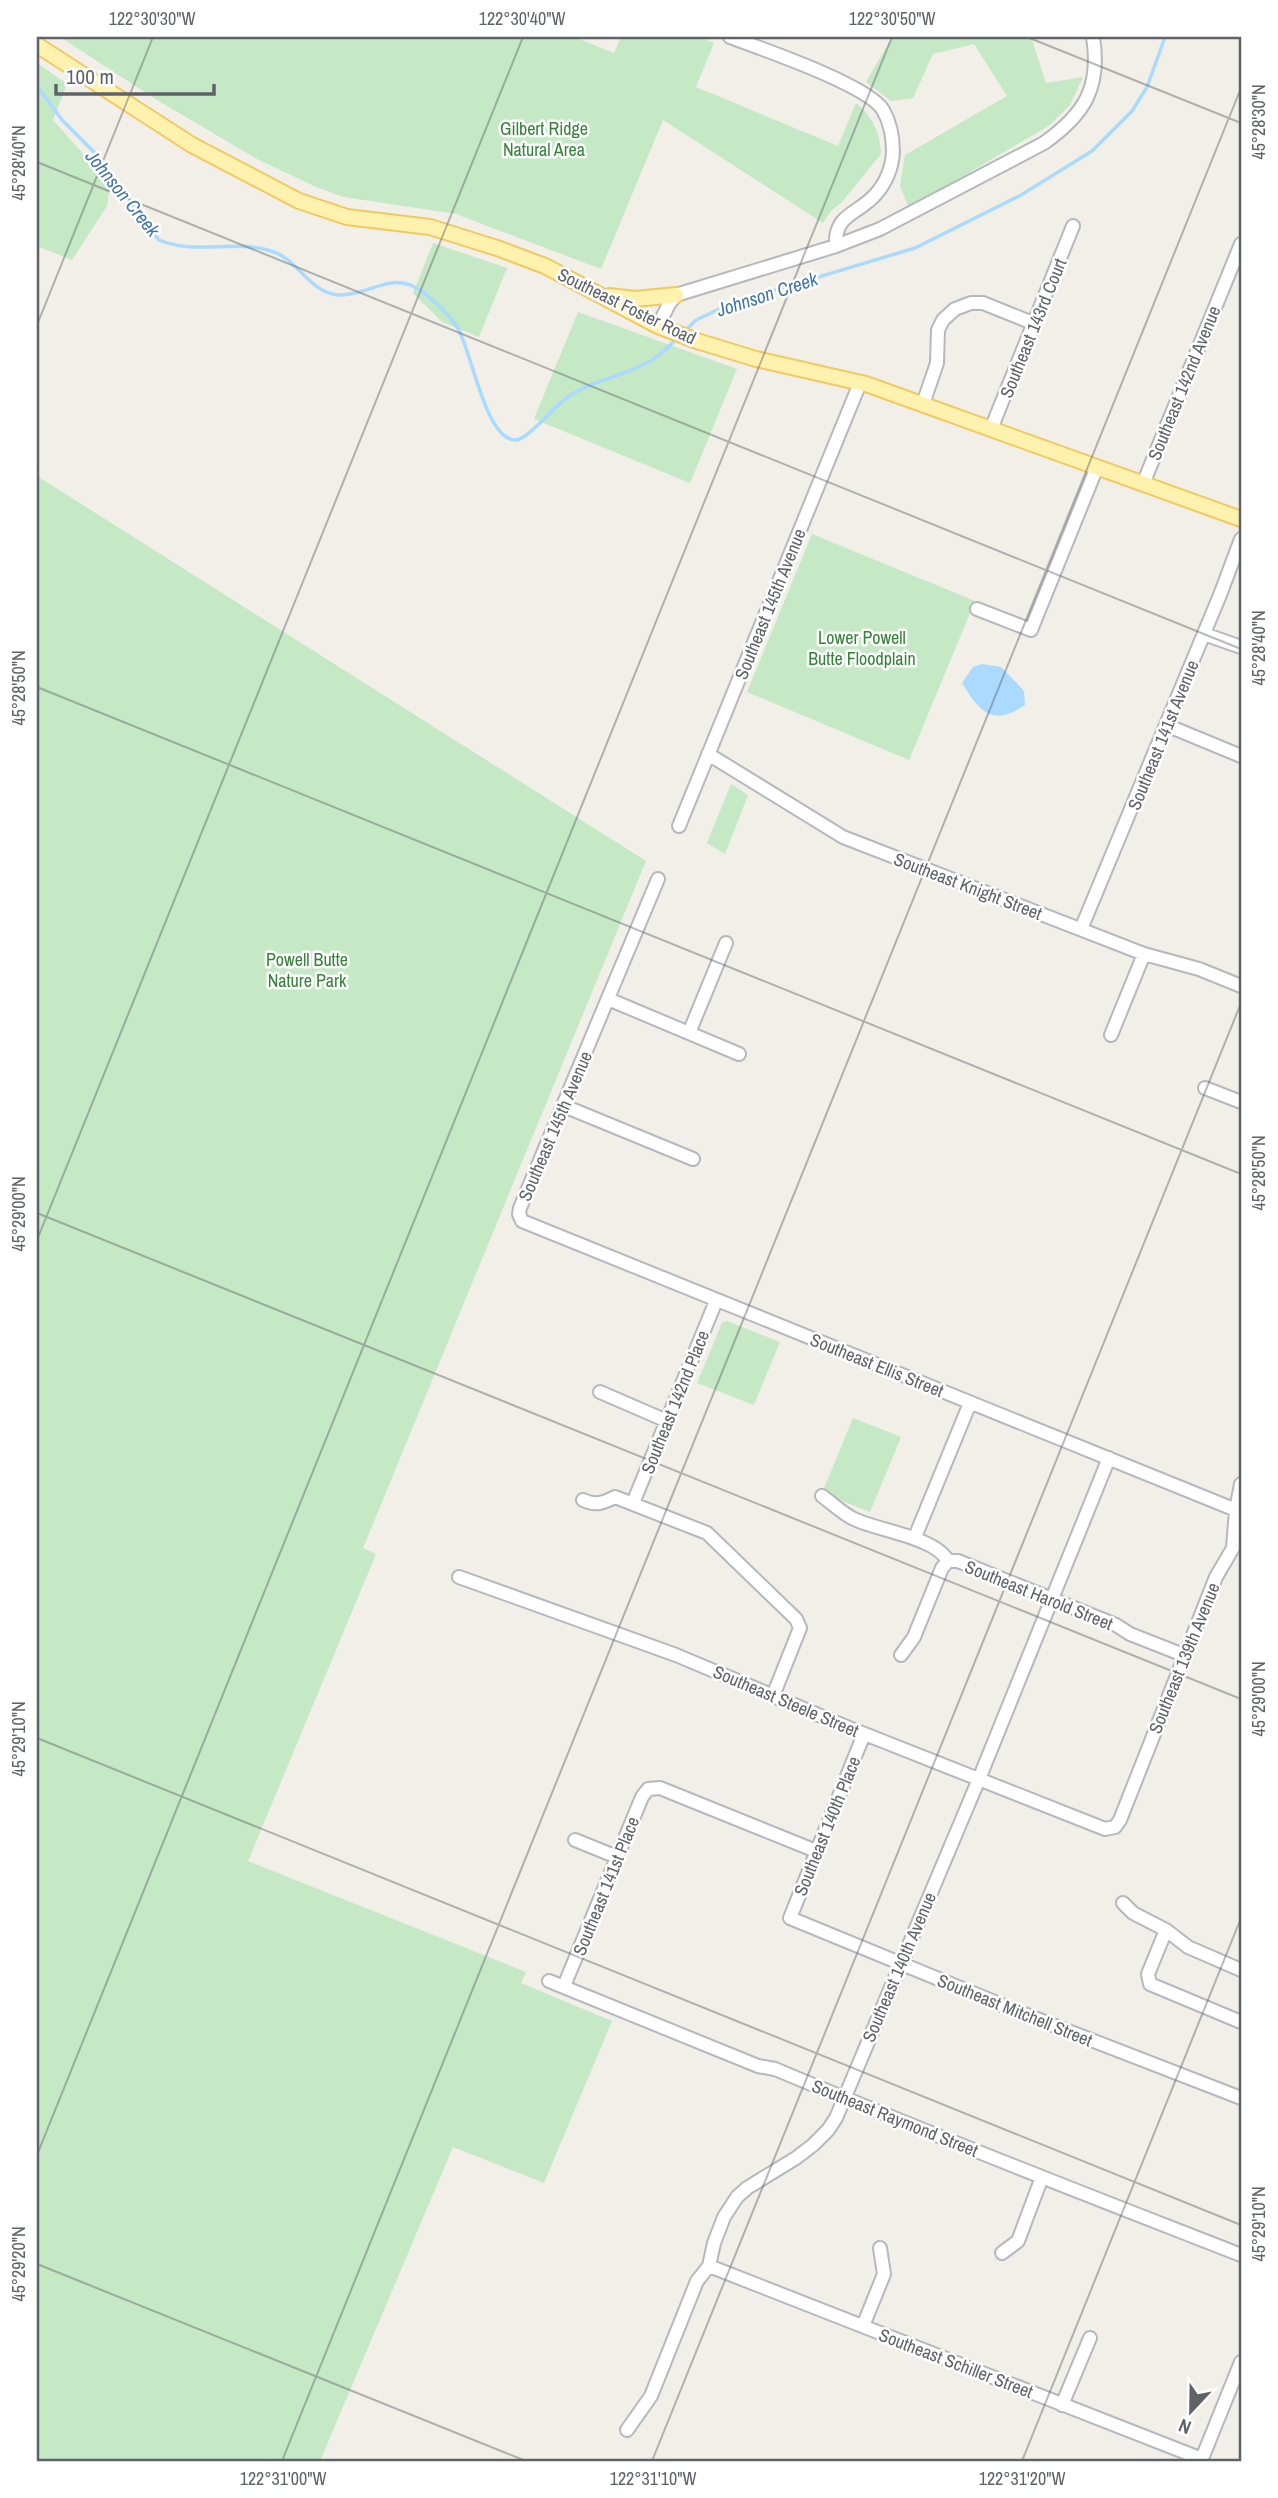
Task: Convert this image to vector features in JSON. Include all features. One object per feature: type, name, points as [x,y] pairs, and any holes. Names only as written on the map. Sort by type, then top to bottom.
[{"type":"main road","name":"Southeast Foster Road","points":[[37,45],[192,145],[299,201],[347,217],[451,233],[545,266],[662,327],[713,347],[860,383],[1241,519]]},
{"type":"main road","points":[[600,296],[635,299],[676,295]]},
{"type":"street","points":[[730,37],[856,88],[883,110],[891,132],[892,158],[885,182],[870,201],[842,221],[835,233],[836,246]]},
{"type":"street","points":[[662,327],[669,304],[676,295],[836,246],[905,218],[1056,135],[1083,106],[1092,87],[1096,64],[1093,37]]},
{"type":"street","name":"Southeast 143rd Court","points":[[991,429],[1073,226]]},
{"type":"street","name":"Southeast 142nd Avenue","points":[[1143,484],[1241,244]]},
{"type":"street","points":[[923,404],[937,362],[938,330],[943,320],[955,309],[967,303],[983,303],[1035,324]]},
{"type":"street","name":"Southeast 145th Avenue","points":[[679,826],[860,383]]},
{"type":"street","points":[[977,609],[1031,630],[1097,467]]},
{"type":"street","name":"Southeast 141st Avenue","points":[[1081,929],[1241,539]]},
{"type":"street","points":[[1204,634],[1241,647]]},
{"type":"street","points":[[1166,725],[1241,755]]},
{"type":"street","name":"Southeast Knight Street","points":[[708,754],[843,837],[1144,954],[1199,969],[1241,986]]},
{"type":"street","name":"Southeast 145th Avenue","points":[[519,1219],[519,1211],[658,879]]},
{"type":"street","points":[[689,1033],[726,943]]},
{"type":"street","points":[[1111,1035],[1144,954]]},
{"type":"street","points":[[608,999],[739,1054]]},
{"type":"street","points":[[1205,1088],[1241,1102]]},
{"type":"street","points":[[564,1106],[693,1159]]},
{"type":"street","name":"Southeast Ellis Street","points":[[519,1219],[528,1225],[1236,1510]]},
{"type":"street","name":"Southeast 142nd Place","points":[[633,1503],[716,1301]]},
{"type":"street","points":[[600,1392],[667,1421]]},
{"type":"street","points":[[915,1537],[970,1402]]},
{"type":"street","name":"Southeast 140th Avenue","points":[[627,2430],[651,2396],[697,2281],[709,2266],[724,2217],[737,2197],[813,2145],[828,2130],[845,2099],[1109,1458]]},
{"type":"street","name":"Southeast 139th Avenue","points":[[1111,1828],[1120,1820],[1216,1577],[1235,1543],[1236,1510],[1241,1484]]},
{"type":"street","name":"Southeast Harold Street","points":[[822,1496],[854,1519],[915,1537],[940,1550],[948,1561],[958,1561],[1185,1656]]},
{"type":"street","points":[[583,1500],[601,1504],[615,1497],[707,1533],[796,1619],[800,1628],[773,1696]]},
{"type":"street","points":[[1229,1557],[1241,1563]]},
{"type":"street","points":[[901,1655],[914,1637],[942,1568],[948,1561]]},
{"type":"street","name":"Southeast Steele Street","points":[[459,1577],[667,1651],[864,1734],[1102,1828],[1111,1828]]},
{"type":"street","name":"Southeast 140th Place","points":[[790,1917],[864,1734]]},
{"type":"street","name":"Southeast 141st Place","points":[[564,1986],[642,1797],[651,1788],[660,1788],[816,1851]]},
{"type":"street","points":[[575,1840],[617,1857]]},
{"type":"street","points":[[1123,1903],[1144,1920],[1166,1930],[1196,1952],[1240,1967]]},
{"type":"street","name":"Southeast Mitchell Street","points":[[790,1917],[1053,2023],[1098,2044],[1241,2098]]},
{"type":"street","points":[[1166,1930],[1148,1974],[1150,1984],[1241,2022]]},
{"type":"street","name":"Southeast Raymond Street","points":[[549,1981],[1241,2255]]},
{"type":"street","points":[[1002,2253],[1018,2241],[1042,2178]]},
{"type":"street","points":[[863,2326],[884,2274],[880,2248]]},
{"type":"street","name":"Southeast Schiller Street","points":[[709,2266],[1201,2460]]},
{"type":"street","points":[[1062,2404],[1090,2338]]},
{"type":"street","points":[[1201,2460],[1241,2362]]},
{"type":"green space","name":"Gilbert Ridge Natural Area","points":[[60,37],[574,37],[614,53],[621,37],[700,37],[714,43],[696,87],[838,146],[856,103],[874,126],[881,154],[823,223],[663,120],[601,269],[456,214],[344,197],[316,187],[257,159],[157,100]]},
{"type":"green space","points":[[892,37],[1031,37],[1046,83],[1083,77],[1070,105],[1050,125],[909,208],[900,186],[905,155],[1007,96],[974,44],[933,54],[913,98],[891,101],[866,82]]},
{"type":"green space","points":[[37,63],[67,84],[53,120],[110,184],[107,206],[72,260],[37,246]]},
{"type":"green space","points":[[433,243],[507,268],[479,337],[442,322],[413,293]]},
{"type":"green space","points":[[578,312],[737,369],[690,483],[534,419]]},
{"type":"green space","name":"Powell Butte Nature Park","points":[[37,476],[646,861],[363,1548],[376,1554],[248,1861],[526,1972],[521,1983],[612,2021],[544,2183],[453,2147],[320,2461],[37,2461]]},
{"type":"green space","name":"Lower Powell Butte Floodplain","points":[[812,534],[975,601],[909,760],[747,692]]},
{"type":"green space","points":[[731,784],[748,795],[725,854],[707,843]]},
{"type":"green space","points":[[727,1321],[780,1342],[754,1405],[697,1383],[722,1323]]},
{"type":"green space","points":[[853,1418],[901,1437],[870,1512],[822,1493]]},
{"type":"water","points":[[982,664],[1001,667],[1024,691],[1025,705],[1004,715],[995,715],[981,709],[962,683],[973,667]]},
{"type":"waterway","name":"Johnson Creek","points":[[684,332],[696,320],[732,303],[915,248],[1021,195],[1092,151],[1132,111],[1147,87],[1165,37]]},
{"type":"waterway","name":"Johnson Creek","points":[[37,86],[62,120],[94,152],[159,240],[188,247],[246,246],[274,252],[283,256],[312,283],[329,293],[351,294],[392,283],[413,286],[424,293],[457,327],[488,411],[505,436],[516,440],[521,438],[574,393],[639,367],[658,356],[678,337]]}]
